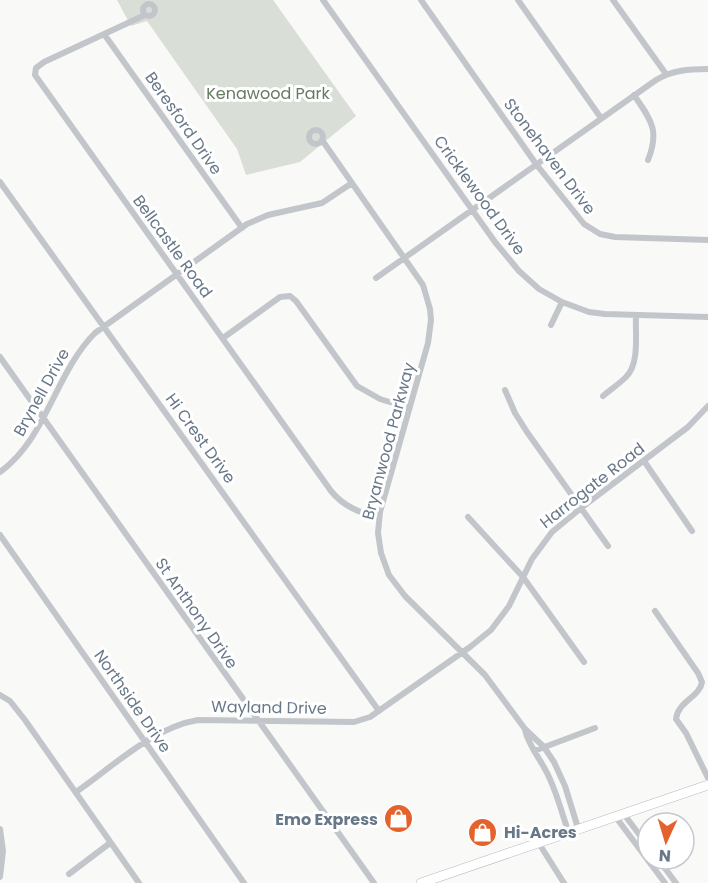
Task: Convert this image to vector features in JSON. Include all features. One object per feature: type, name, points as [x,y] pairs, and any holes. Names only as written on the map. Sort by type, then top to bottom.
[{"type":"main road","points":[[421,883],[448,878],[568,831],[708,785]]},
{"type":"street","name":"Cricklewood Drive","points":[[323,0],[495,242],[519,271],[539,289],[562,302],[589,312],[708,317]]},
{"type":"street","name":"Stonehaven Drive","points":[[422,0],[536,164],[584,224],[600,234],[615,237],[708,240]]},
{"type":"street","points":[[518,0],[601,118]]},
{"type":"street","points":[[613,0],[666,74]]},
{"type":"street","name":"Bellcastle Road","points":[[145,15],[44,62],[36,68],[35,75],[338,500],[357,512],[379,518]]},
{"type":"street","name":"Beresford Drive","points":[[104,34],[242,228]]},
{"type":"street","points":[[376,278],[666,74],[681,70],[708,69]]},
{"type":"street","points":[[634,95],[652,122],[654,131],[653,147],[648,160]]},
{"type":"street","name":"Bryanwood Parkway","points":[[322,140],[405,258],[425,291],[431,320],[428,343],[379,518],[379,543],[389,575],[405,596],[485,675],[525,729],[544,747],[559,773],[578,828]]},
{"type":"street","name":"Hi Crest Drive","points":[[0,182],[379,711]]},
{"type":"street","name":"Brynell Drive","points":[[0,472],[22,451],[75,356],[104,326],[242,228],[268,215],[322,203],[352,183]]},
{"type":"street","points":[[223,338],[280,297],[290,296],[296,301],[357,386],[370,395],[409,408]]},
{"type":"street","points":[[551,325],[562,302]]},
{"type":"street","points":[[603,396],[632,370],[636,315]]},
{"type":"street","name":"St Anthony Drive","points":[[0,357],[374,883]]},
{"type":"street","points":[[505,390],[520,422],[608,546]]},
{"type":"street","name":"Harrogate Road","points":[[462,652],[496,624],[509,606],[544,541],[581,508],[688,428],[708,406]]},
{"type":"street","points":[[644,461],[692,531]]},
{"type":"street","points":[[468,517],[523,577],[584,662]]},
{"type":"street","name":"Northside Drive","points":[[0,535],[244,883]]},
{"type":"street","points":[[654,611],[702,682],[699,690],[680,707],[676,719],[686,733],[708,778]]},
{"type":"street","name":"Wayland Drive","points":[[76,792],[145,743],[165,731],[189,722],[354,722],[363,720],[462,652]]},
{"type":"street","points":[[0,695],[15,707],[139,883]]},
{"type":"street","points":[[534,751],[595,728]]},
{"type":"street","name":"Bryanwood Parkway","points":[[525,729],[555,790],[568,831]]},
{"type":"street","points":[[619,814],[636,833]]},
{"type":"street","points":[[619,814],[665,883]]},
{"type":"street","points":[[0,829],[0,877]]},
{"type":"street","points":[[538,842],[564,883]]},
{"type":"street","points":[[69,874],[110,843]]},
{"type":"green space","name":"Kenawood Park","points":[[117,0],[273,0],[356,116],[300,162],[246,175],[237,149],[147,21],[131,26]]},
{"type":"place","name":"Emo Express","points":[[399,819]]},
{"type":"place","name":"Hi-Acres","points":[[483,832]]}]
